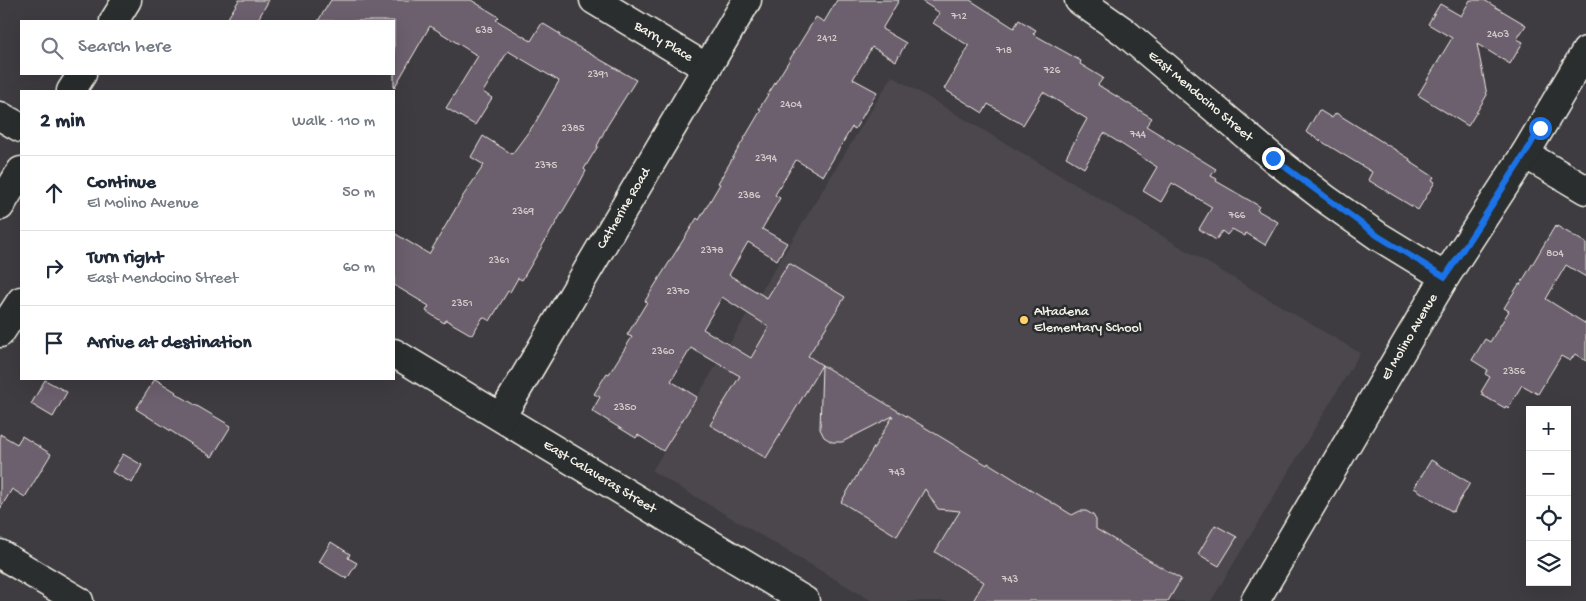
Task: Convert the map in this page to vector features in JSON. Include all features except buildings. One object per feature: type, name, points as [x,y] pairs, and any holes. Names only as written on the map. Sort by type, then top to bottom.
[{"type":"street","points":[[115,20],[127,0]]},
{"type":"street","name":"Barry Place","points":[[594,0],[707,68]]},
{"type":"street","name":"Catherine Road","points":[[501,417],[747,0]]},
{"type":"street","name":"East Mendocino Street","points":[[1079,0],[1123,31],[1273,158],[1320,194],[1378,236],[1445,277]]},
{"type":"street","name":"El Molino Avenue","points":[[1255,601],[1445,277],[1525,154],[1586,51]]},
{"type":"street","points":[[72,90],[81,75]]},
{"type":"street","points":[[0,116],[20,127]]},
{"type":"street","points":[[1525,154],[1586,190]]},
{"type":"street","points":[[0,206],[20,173]]},
{"type":"street","points":[[0,333],[20,303]]},
{"type":"street","name":"East Calaveras Street","points":[[395,354],[805,601]]},
{"type":"street","points":[[0,554],[79,601]]},
{"type":"shaded area","name":"Altadena Elementary School","points":[[892,76],[1360,353],[1211,601],[872,601],[652,471]]},
{"type":"place","name":"Altadena Elementary School","points":[[1024,320]]},
{"type":"route","points":[[1273,158],[1327,200],[1378,236],[1445,277],[1540,128]]}]
